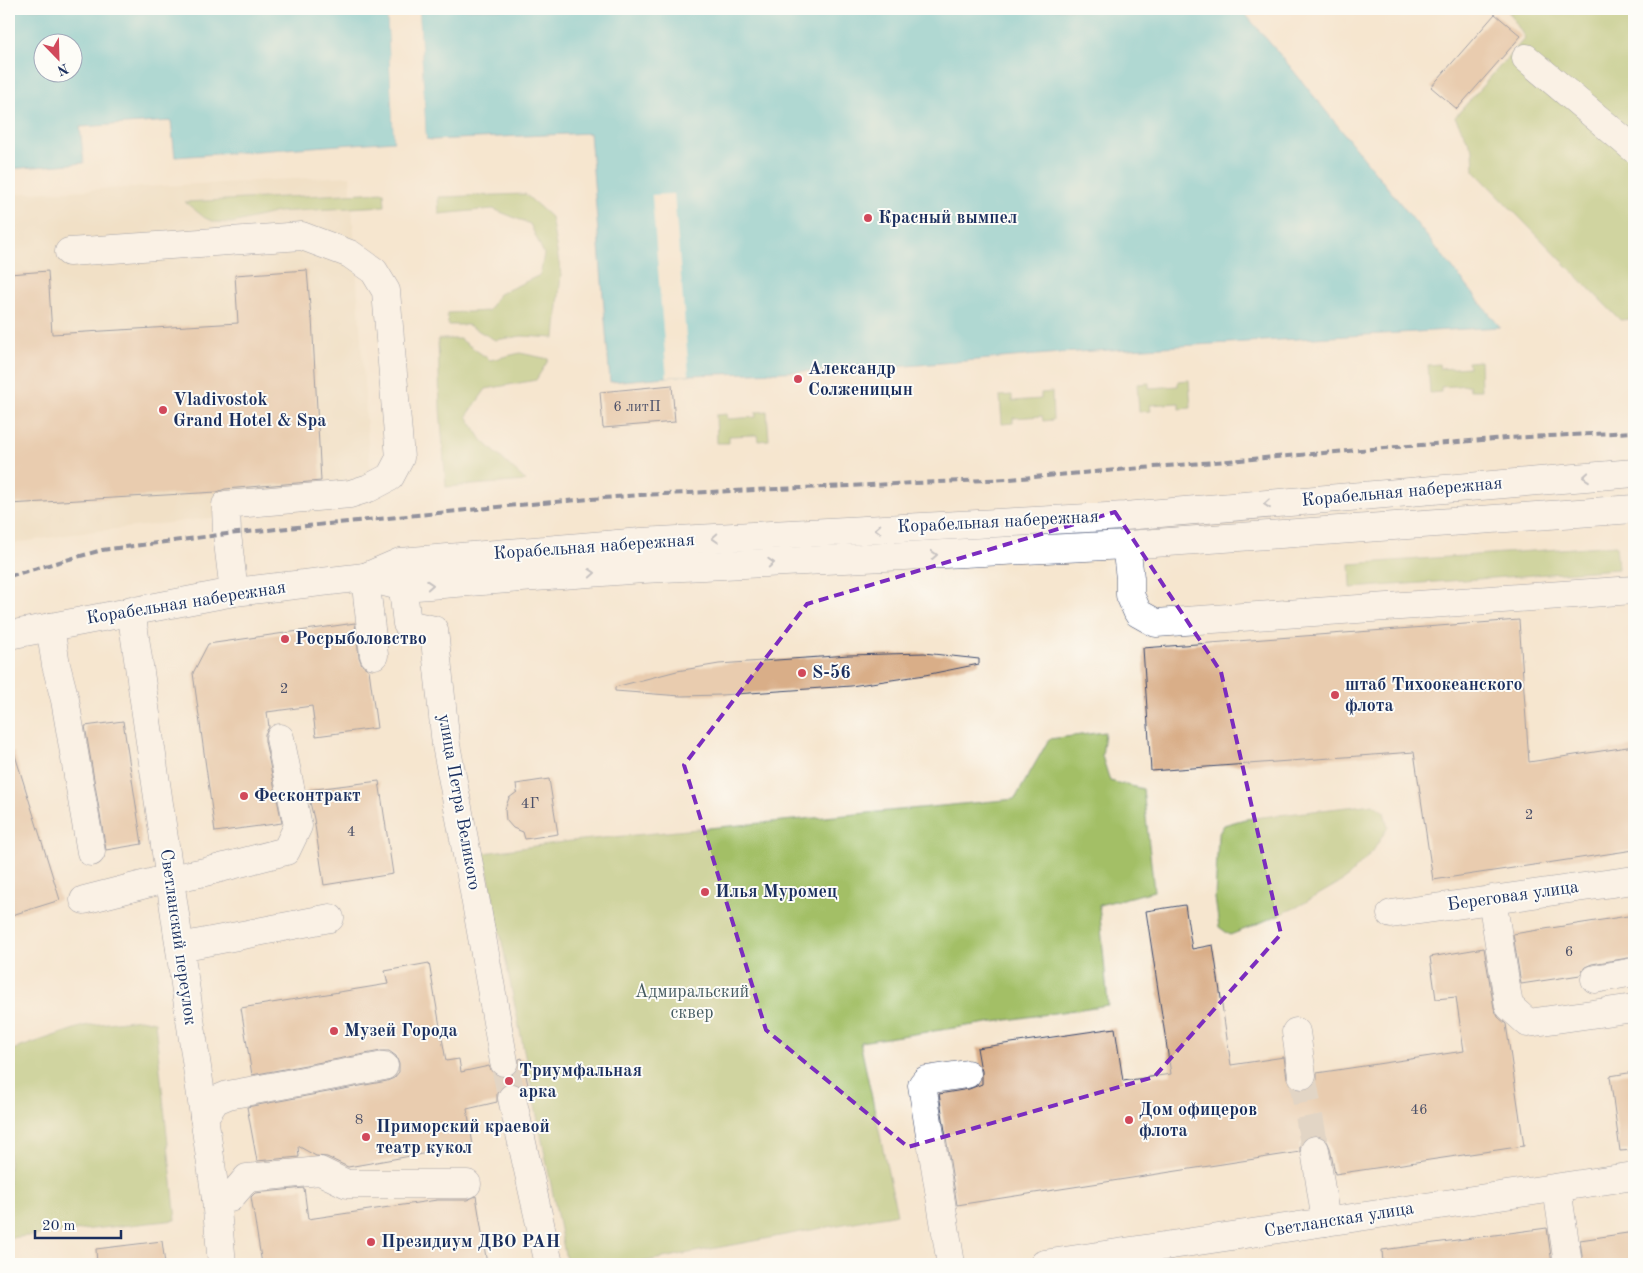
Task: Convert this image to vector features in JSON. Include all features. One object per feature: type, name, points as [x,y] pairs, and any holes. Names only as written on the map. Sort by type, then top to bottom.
[{"type":"main road","points":[[1526,58],[1634,149]]},
{"type":"main road","points":[[69,252],[302,236],[350,254],[374,271],[386,291],[400,458],[390,477],[369,488],[350,494],[226,501],[227,534],[234,592]]},
{"type":"main road","name":"Корабельная набережная","points":[[9,635],[131,610],[234,592],[402,574],[641,542],[1125,516],[1634,473]]},
{"type":"main road","name":"Корабельная набережная","points":[[402,574],[643,569],[1126,545],[1634,509]]},
{"type":"main road","points":[[1126,545],[1130,595],[1138,613],[1156,623],[1634,590]]},
{"type":"main road","name":"улица Петра Великого","points":[[402,574],[407,624],[434,630],[446,745],[474,886],[504,1062]]},
{"type":"main road","points":[[365,577],[374,655]]},
{"type":"main road","name":"Светланский переулок","points":[[131,610],[216,1199],[222,1264]]},
{"type":"main road","points":[[50,627],[56,665],[65,700],[90,852]]},
{"type":"main road","points":[[84,900],[286,851],[298,826],[280,738]]},
{"type":"main road","name":"Береговая улица","points":[[1391,914],[1634,880]]},
{"type":"main road","points":[[1492,899],[1509,1006],[1528,1023],[1634,1008]]},
{"type":"main road","points":[[180,948],[330,918]]},
{"type":"main road","points":[[1595,980],[1634,972]]},
{"type":"main road","points":[[1296,1032],[1302,1075]]},
{"type":"main road","points":[[204,1117],[216,1100],[228,1095],[384,1066]]},
{"type":"main road","points":[[951,1264],[922,1085],[926,1080],[967,1074]]},
{"type":"main road","points":[[512,1098],[549,1264]]},
{"type":"main road","points":[[1315,1150],[1326,1222]]},
{"type":"main road","points":[[216,1199],[230,1198],[248,1178],[320,1171],[347,1184],[467,1184]]},
{"type":"main road","name":"Светланская улица","points":[[1044,1264],[1144,1257],[1326,1222],[1634,1176]]},
{"type":"main road","points":[[1557,1188],[1568,1264]]},
{"type":"highlighted area","points":[[1115,512],[1221,672],[1281,934],[1154,1077],[908,1147],[766,1030],[684,765],[807,604]]},
{"type":"shaded area","name":"Vladivostok Grand Hotel & Spa","points":[[350,176],[372,500],[81,533],[9,544],[9,194]]},
{"type":"green space","points":[[1507,9],[1629,9],[1634,13],[1634,319],[1620,320],[1474,171],[1473,150],[1455,117],[1525,38]]},
{"type":"green space","points":[[384,192],[385,206],[278,212],[232,223],[215,222],[205,218],[185,202]]},
{"type":"green space","points":[[525,194],[551,217],[561,274],[555,338],[522,336],[495,340],[468,325],[448,325],[447,313],[488,311],[499,294],[540,275],[544,254],[530,224],[493,209],[439,214],[438,197]]},
{"type":"green space","points":[[438,339],[460,339],[490,360],[520,353],[549,359],[536,380],[486,389],[467,416],[482,440],[526,481],[446,487],[440,408]]},
{"type":"green space","points":[[1480,361],[1481,390],[1470,390],[1469,385],[1441,387],[1441,392],[1430,393],[1428,365],[1439,364],[1440,369],[1469,367],[1468,362]]},
{"type":"green space","points":[[1189,380],[1191,408],[1179,409],[1179,403],[1150,405],[1151,411],[1139,412],[1137,384],[1149,383],[1149,388],[1178,386],[1178,381]]},
{"type":"green space","points":[[1052,392],[1053,420],[1043,421],[1042,416],[1013,418],[1013,423],[1002,424],[1000,396],[1012,395],[1012,401],[1041,399],[1041,393]]},
{"type":"green space","points":[[767,411],[769,440],[758,441],[757,435],[729,436],[729,443],[717,443],[716,415],[727,414],[728,419],[756,417],[756,412]]},
{"type":"green space","points":[[1616,545],[1618,569],[1351,588],[1350,564]]},
{"type":"green space","name":"Адмиральский сквер","points":[[1105,732],[1102,756],[1110,781],[1143,789],[1154,891],[1099,905],[1108,1005],[860,1042],[897,1214],[631,1264],[567,1264],[484,853],[571,841],[1015,799],[1049,739]]},
{"type":"green space","points":[[1373,804],[1384,812],[1388,827],[1373,851],[1346,879],[1297,907],[1230,935],[1219,927],[1215,898],[1218,835],[1224,825],[1245,819]]},
{"type":"green space","points":[[140,1019],[155,1022],[176,1220],[9,1238],[9,1051],[83,1026]]},
{"type":"water","points":[[9,9],[387,9],[394,141],[175,157],[171,121],[80,127],[84,163],[9,169]]},
{"type":"water","points":[[419,9],[1241,9],[1288,64],[1500,327],[1060,353],[871,369],[689,375],[610,382],[590,133],[426,139]]},
{"type":"pier","points":[[387,9],[390,9],[396,140],[394,141]]},
{"type":"pier","points":[[416,9],[419,9],[426,139],[424,139]]},
{"type":"pier","points":[[674,194],[689,375],[667,377],[652,195]]},
{"type":"building","points":[[1495,14],[1521,36],[1457,109],[1431,87]]},
{"type":"building","name":"Vladivostok Grand Hotel & Spa","points":[[307,270],[312,318],[321,481],[225,489],[217,492],[9,504],[9,274],[48,271],[52,334],[238,323],[235,275]]},
{"type":"building","points":[[672,385],[675,422],[603,428],[600,392]]},
{"type":"building","name":"штаб Тихоокеанского флота","points":[[1519,620],[1529,762],[1634,746],[1634,850],[1433,880],[1414,752],[1151,771],[1143,648]]},
{"type":"building","points":[[355,623],[359,657],[362,665],[369,670],[377,728],[316,736],[312,706],[267,712],[269,727],[265,734],[265,741],[282,823],[215,832],[193,673],[208,644]]},
{"type":"building","name":"S-56","points":[[924,653],[979,659],[979,664],[925,675],[851,686],[681,696],[615,691],[615,687],[677,671],[719,664],[849,655]]},
{"type":"building","points":[[123,721],[142,844],[106,850],[85,726]]},
{"type":"building","points":[[14,752],[60,900],[9,916],[9,753]]},
{"type":"building","points":[[549,779],[558,834],[525,839],[523,832],[513,828],[506,820],[505,809],[509,798],[517,792],[516,784]]},
{"type":"building","points":[[379,781],[393,874],[324,885],[314,819],[307,790]]},
{"type":"building","points":[[1185,905],[1192,949],[1213,945],[1231,1065],[1284,1057],[1287,1078],[1290,1085],[1297,1090],[1305,1090],[1312,1087],[1317,1080],[1317,1073],[1464,1051],[1456,997],[1436,999],[1430,957],[1484,948],[1494,1008],[1498,1017],[1506,1024],[1524,1146],[1335,1174],[1327,1141],[1321,1136],[1313,1135],[1305,1138],[1300,1145],[1300,1152],[957,1205],[939,1094],[969,1089],[982,1084],[982,1071],[977,1048],[1115,1028],[1123,1081],[1171,1074],[1146,911]]},
{"type":"building","points":[[1634,915],[1634,957],[1592,964],[1585,967],[1580,975],[1521,984],[1513,934]]},
{"type":"building","points":[[429,963],[446,1061],[459,1059],[461,1072],[489,1066],[492,1072],[498,1076],[506,1077],[514,1074],[519,1067],[519,1059],[522,1058],[530,1094],[527,1094],[523,1087],[517,1083],[508,1083],[501,1087],[497,1093],[497,1102],[467,1109],[473,1145],[348,1167],[327,1157],[316,1156],[298,1146],[299,1157],[257,1161],[247,1107],[387,1081],[394,1078],[399,1072],[399,1064],[396,1056],[389,1051],[381,1051],[252,1075],[241,1008],[388,984],[385,971]]},
{"type":"building","points":[[1634,1072],[1634,1150],[1620,1151],[1610,1076]]},
{"type":"building","name":"Президиум ДВО РАН","points":[[304,1188],[308,1219],[437,1200],[467,1200],[476,1196],[487,1264],[262,1264],[251,1197],[255,1193]]},
{"type":"building","points":[[1547,1228],[1552,1264],[1383,1264],[1382,1250]]},
{"type":"building","points":[[1634,1232],[1634,1264],[1583,1264],[1580,1240]]},
{"type":"building","points":[[162,1241],[165,1264],[97,1264],[96,1249]]},
{"type":"tunnel","points":[[504,1062],[512,1098]]},
{"type":"tunnel","points":[[1302,1075],[1315,1150]]},
{"type":"railway","points":[[9,576],[102,550],[227,534],[518,505],[640,495],[1009,479],[1506,438],[1634,432]]},
{"type":"place","name":"Красный вымпел","points":[[868,218]]},
{"type":"place","name":"Александр Солженицын","points":[[798,379]]},
{"type":"place","name":"Vladivostok Grand Hotel & Spa","points":[[163,410]]},
{"type":"place","name":"Росрыболовство","points":[[285,639]]},
{"type":"place","name":"S-56","points":[[802,673]]},
{"type":"place","name":"штаб Тихоокеанского флота","points":[[1335,695]]},
{"type":"place","name":"Фесконтракт","points":[[244,796]]},
{"type":"place","name":"Илья Муромец","points":[[705,892]]},
{"type":"place","name":"Музей Города","points":[[334,1031]]},
{"type":"place","name":"Триумфальная арка","points":[[509,1081]]},
{"type":"place","name":"Дом офицеров флота","points":[[1129,1120]]},
{"type":"place","name":"Приморский краевой театр кукол","points":[[366,1137]]},
{"type":"place","name":"Президиум ДВО РАН","points":[[371,1242]]}]
